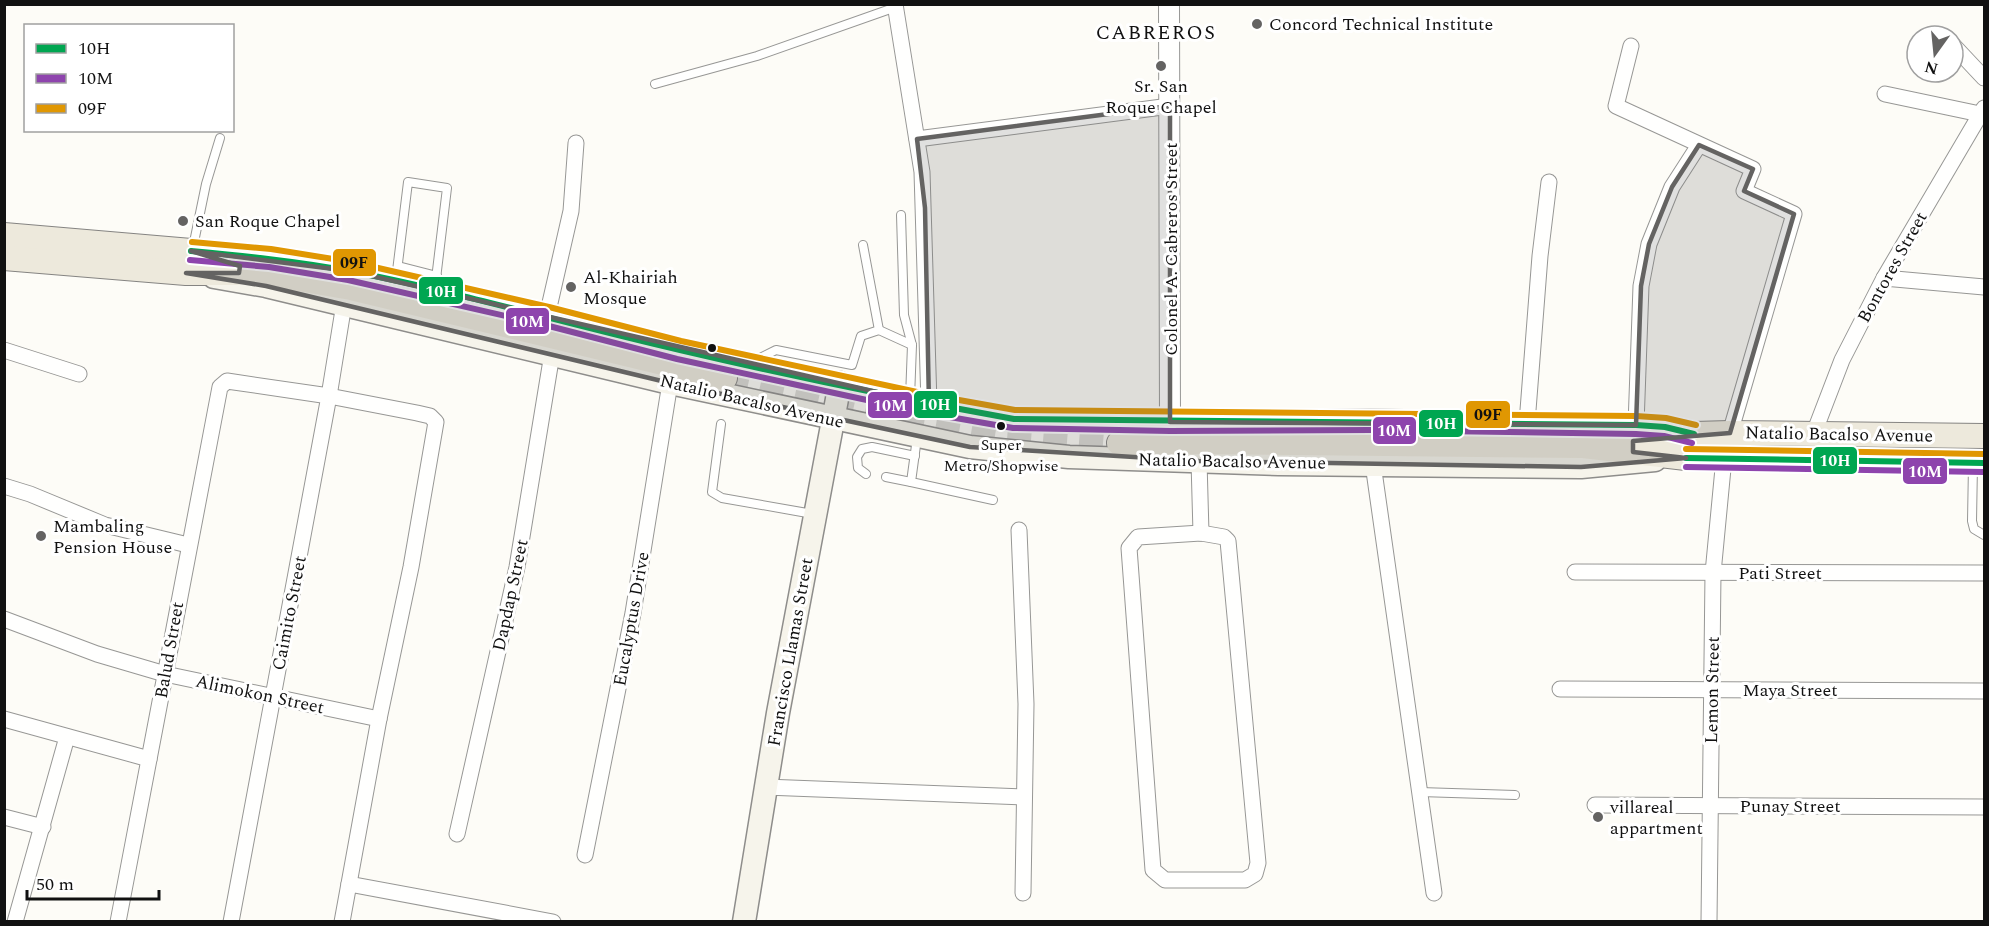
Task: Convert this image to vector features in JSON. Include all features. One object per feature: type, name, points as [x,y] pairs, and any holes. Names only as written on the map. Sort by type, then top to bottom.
[{"type":"main road","name":"Natalio Bacalso Avenue","points":[[4,235],[351,288],[725,378]]},
{"type":"main road","name":"Natalio Bacalso Avenue","points":[[4,258],[189,262],[270,258],[350,271],[397,273],[547,316],[679,350],[748,364],[846,374],[919,401],[1014,419],[1636,425],[1665,427],[1694,434]]},
{"type":"main road","name":"Natalio Bacalso Avenue","points":[[189,262],[266,286],[833,419],[916,446],[970,447],[1069,457],[1373,464],[1581,467],[1686,458],[1979,463]]},
{"type":"main road","name":"Francisco Llamas Street","points":[[744,921],[765,787],[815,514],[833,419],[846,374]]},
{"type":"main road","name":"Natalio Bacalso Avenue","points":[[1583,446],[1694,434],[1730,433],[1984,436]]},
{"type":"main road","points":[[1119,443],[1583,446]]},
{"type":"main road","name":"Natalio Bacalso Avenue","points":[[1583,446],[1686,458]]},
{"type":"street","name":"Colonel A. Cabreros Street","points":[[1169,4],[1170,422]]},
{"type":"street","points":[[896,6],[922,172],[925,208],[919,401]]},
{"type":"street","points":[[1631,46],[1616,106],[1753,169],[1744,191],[1794,214],[1730,433]]},
{"type":"street","points":[[1965,58],[1984,78]]},
{"type":"street","points":[[1885,94],[1982,111]]},
{"type":"street","points":[[917,139],[1170,106]]},
{"type":"street","name":"Bontores Street","points":[[1814,433],[1842,360],[1884,278],[1982,111]]},
{"type":"street","points":[[547,316],[571,211],[576,143]]},
{"type":"street","points":[[1636,425],[1641,286],[1648,244],[1672,187],[1699,145]]},
{"type":"street","points":[[1527,423],[1540,256],[1549,182]]},
{"type":"street","points":[[1884,278],[1984,287]]},
{"type":"street","name":"Caimito Street","points":[[231,921],[329,396],[344,304]]},
{"type":"street","points":[[4,350],[80,374]]},
{"type":"street","name":"Dapdap Street","points":[[458,834],[517,567],[552,354]]},
{"type":"street","name":"Balud Street","points":[[118,921],[220,387],[227,381],[329,396]]},
{"type":"street","name":"Eucalyptus Drive","points":[[585,855],[633,613],[670,382]]},
{"type":"street","points":[[329,396],[430,416],[436,422],[411,567],[342,921]]},
{"type":"street","name":"Lemon Street","points":[[1709,921],[1713,573],[1724,458]]},
{"type":"street","points":[[1199,461],[1201,533]]},
{"type":"street","points":[[1373,464],[1434,893]]},
{"type":"street","points":[[4,486],[105,525],[188,545]]},
{"type":"street","points":[[1019,530],[1026,704],[1023,893]]},
{"type":"street","points":[[1201,533],[1224,537],[1228,541],[1258,863],[1255,874],[1245,880],[1165,880],[1153,870],[1129,548],[1138,537],[1201,533]]},
{"type":"street","name":"Pati Street","points":[[1575,572],[1984,573]]},
{"type":"street","name":"Alimokon Street","points":[[4,620],[97,654],[165,674],[380,719]]},
{"type":"street","name":"Maya Street","points":[[1560,689],[1984,691]]},
{"type":"street","points":[[4,719],[149,759]]},
{"type":"street","points":[[4,919],[14,921],[43,827],[67,736]]},
{"type":"street","points":[[765,787],[1023,797]]},
{"type":"street","name":"Punay Street","points":[[1595,805],[1984,807]]},
{"type":"street","points":[[4,817],[43,827]]},
{"type":"street","points":[[349,884],[553,921]]},
{"type":"lane","points":[[655,84],[757,56],[896,6]]},
{"type":"lane","points":[[189,262],[206,184],[220,138]]},
{"type":"lane","points":[[397,273],[408,182],[447,188],[435,283]]},
{"type":"lane","points":[[901,215],[904,315],[912,345],[919,401]]},
{"type":"lane","points":[[863,245],[879,330]]},
{"type":"lane","points":[[846,374],[861,336],[879,330],[912,345]]},
{"type":"lane","points":[[721,424],[712,492],[722,498],[815,514]]},
{"type":"lane","points":[[866,474],[858,468],[857,458],[862,449],[916,446],[911,482]]},
{"type":"lane","points":[[1979,463],[1972,521],[1974,529],[1984,535]]},
{"type":"lane","points":[[886,477],[993,500]]},
{"type":"lane","points":[[1420,792],[1515,795]]},
{"type":"highlighted area","points":[[1170,106],[1170,422],[1636,425],[1641,286],[1649,244],[1672,187],[1699,145],[1753,169],[1744,191],[1794,214],[1730,433],[1633,441],[1633,452],[1686,458],[1581,467],[1199,461],[970,447],[670,383],[266,286],[186,273],[239,273],[240,266],[191,251],[350,271],[929,404],[925,208],[917,139]]},
{"type":"tunnel","points":[[725,378],[882,412],[1007,434],[1119,443]]},
{"type":"transit line","name":"09F","points":[[192,242],[271,249],[352,262],[549,307],[681,341],[931,395],[1015,410],[1636,416],[1666,418],[1696,425]]},
{"type":"transit line","name":"10H","points":[[191,251],[309,264],[391,279],[763,369],[1014,419],[1636,425],[1665,427],[1694,434]]},
{"type":"transit line","name":"10M","points":[[190,260],[269,267],[348,280],[545,325],[677,359],[927,413],[1013,428],[1636,434],[1664,436],[1692,443]]},
{"type":"transit line","name":"09F","points":[[1686,449],[1984,454]]},
{"type":"transit line","name":"10H","points":[[1686,458],[1984,463]]},
{"type":"transit line","name":"10M","points":[[1686,467],[1984,472]]},
{"type":"place","name":"Concord Technical Institute","points":[[1257,24]]},
{"type":"place","name":"Sr. San Roque Chapel","points":[[1161,66]]},
{"type":"place","name":"San Roque Chapel","points":[[183,221]]},
{"type":"place","name":"Al-Khairiah Mosque","points":[[571,287]]},
{"type":"place","name":"Super Metro/Shopwise","points":[[1001,426]]},
{"type":"place","name":"Mambaling Pension House","points":[[41,536]]},
{"type":"place","name":"villareal appartment","points":[[1598,817]]},
{"type":"district","name":"CABREROS","points":[[1156,32]]}]
